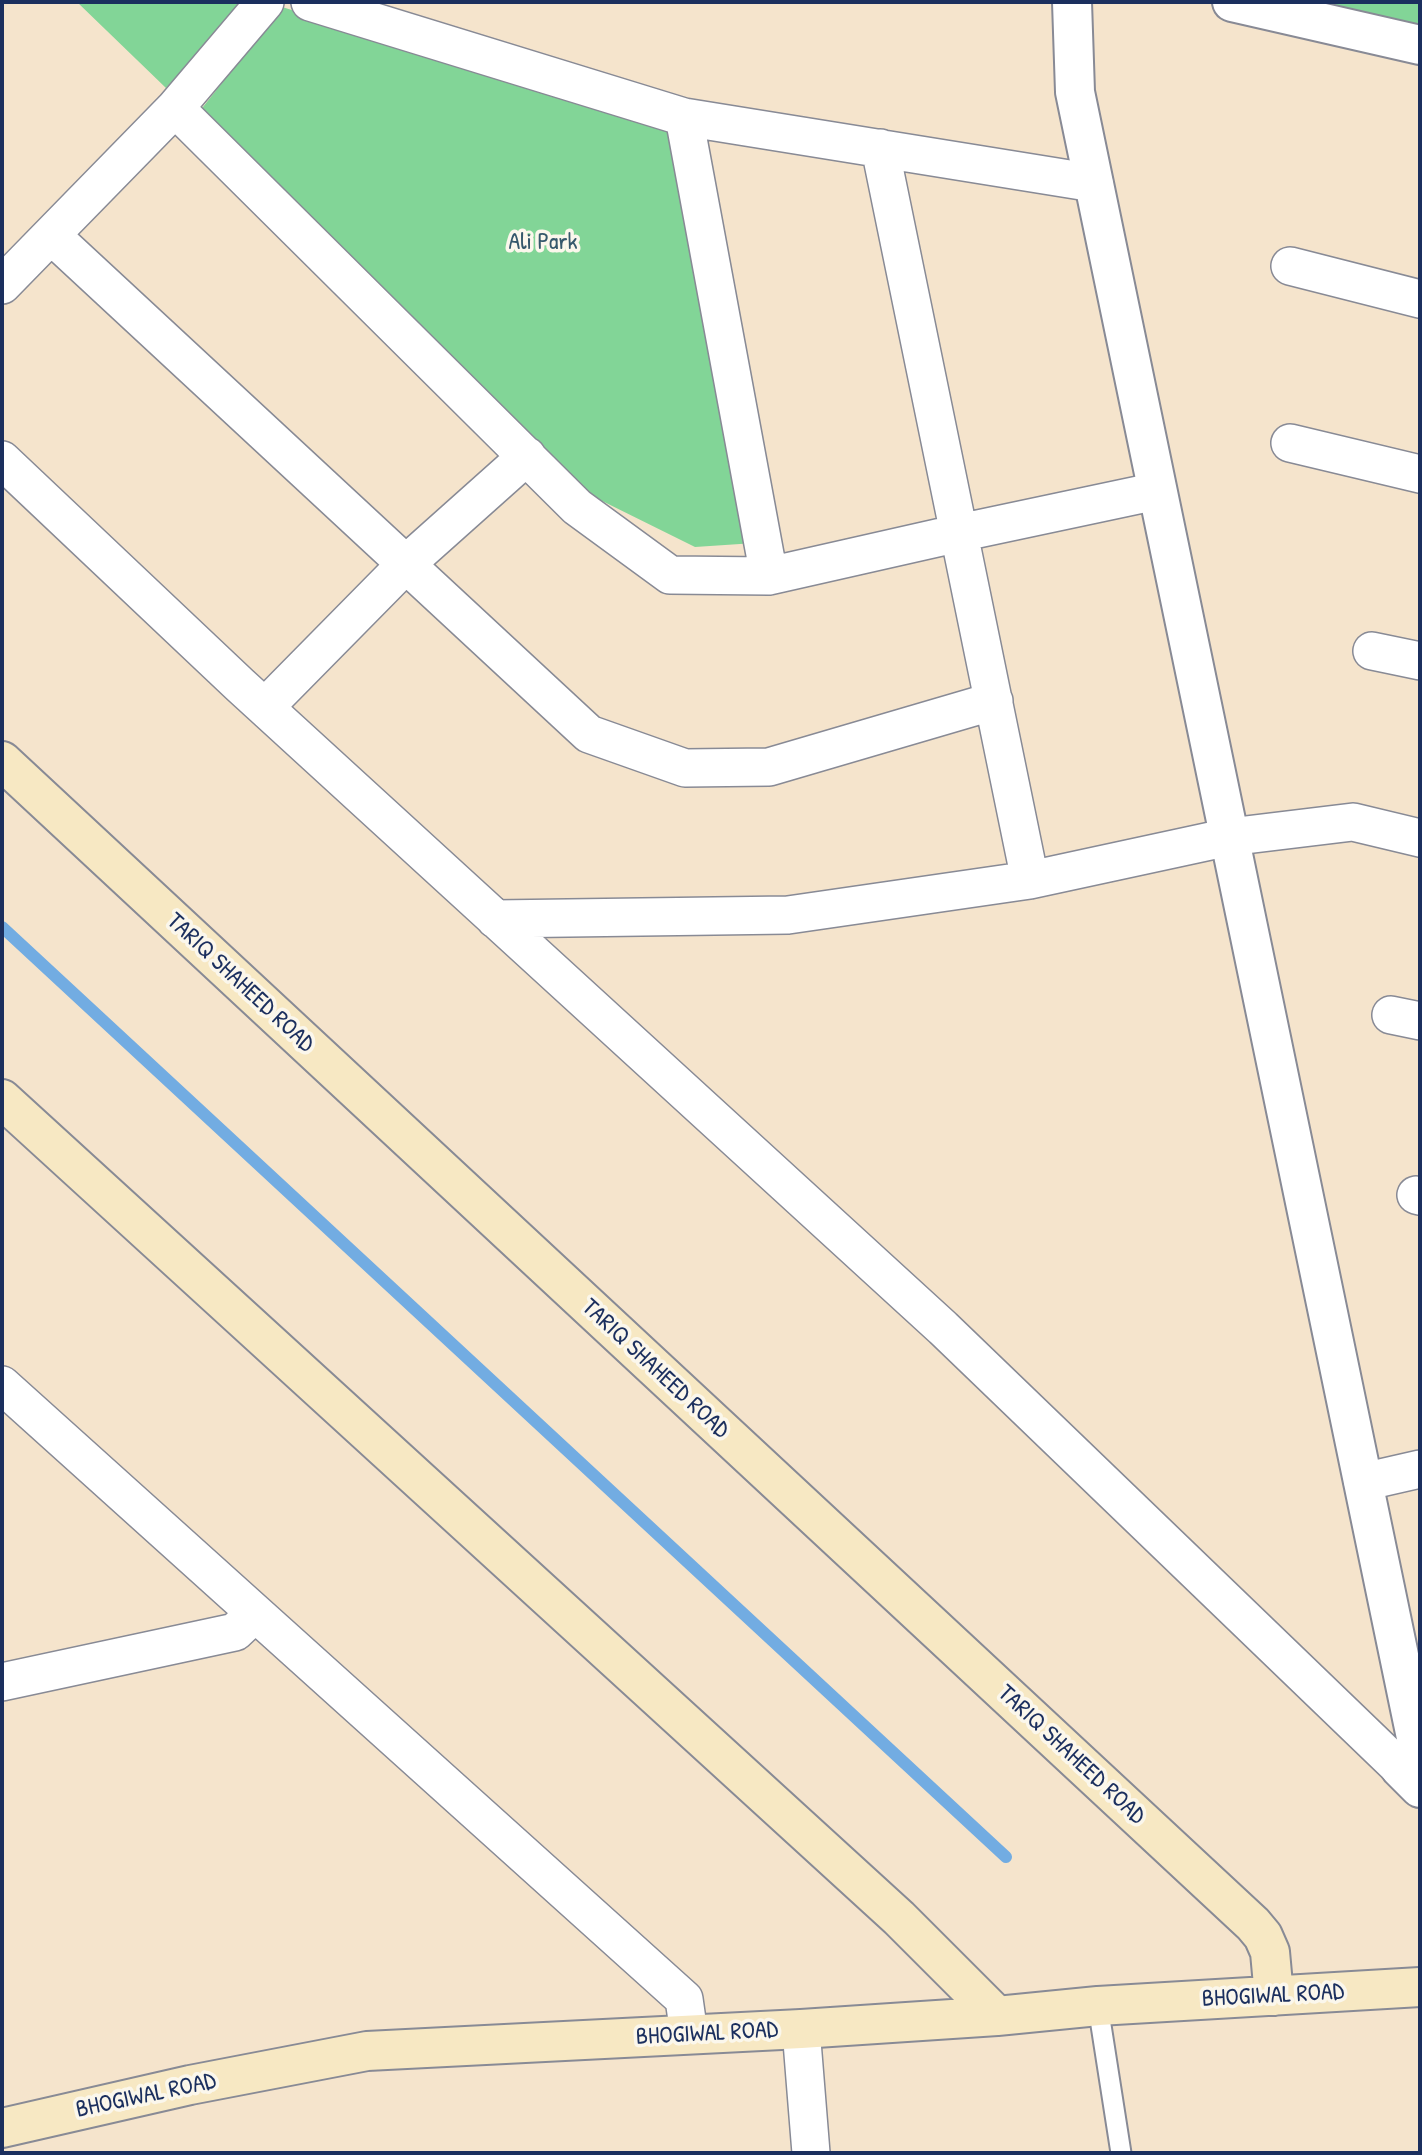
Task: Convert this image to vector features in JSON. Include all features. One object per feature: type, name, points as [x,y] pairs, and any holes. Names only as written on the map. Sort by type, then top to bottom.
[{"type":"main road","name":"TARIQ SHAHEED ROAD","points":[[2,761],[1253,1924],[1263,1936],[1270,1952],[1274,1996]]},
{"type":"main road","points":[[2,1099],[899,1918],[997,2016]]},
{"type":"main road","name":"BHOGIWAL ROAD","points":[[2,2128],[190,2085],[367,2051],[801,2029],[997,2016],[1098,2006],[1420,1987]]},
{"type":"street","points":[[2,285],[175,108],[265,2]]},
{"type":"street","points":[[310,2],[684,117],[1094,183]]},
{"type":"street","points":[[2,460],[265,708],[943,1328],[1410,1778],[1419,1752],[1075,92],[1072,2]]},
{"type":"street","points":[[1232,2],[1420,44]]},
{"type":"street","points":[[175,108],[577,507],[670,576],[769,576],[1157,491]]},
{"type":"street","points":[[684,117],[769,576]]},
{"type":"street","points":[[880,148],[1030,880]]},
{"type":"street","points":[[51,235],[589,734],[685,768],[769,767],[994,701]]},
{"type":"street","points":[[1290,266],[1420,299]]},
{"type":"street","points":[[1290,443],[1420,474]]},
{"type":"street","points":[[265,708],[406,564],[527,456]]},
{"type":"street","points":[[1372,651],[1420,661]]},
{"type":"street","points":[[495,919],[788,915],[1030,880],[1229,837],[1353,822],[1420,838]]},
{"type":"street","points":[[2,1385],[684,1999],[689,2034]]},
{"type":"street","points":[[1363,1482],[1420,1469]]},
{"type":"street","points":[[2,1682],[235,1632],[254,1614]]},
{"type":"street","points":[[801,2029],[811,2153]]},
{"type":"lane","points":[[1098,2006],[1121,2153]]},
{"type":"green space","points":[[77,2],[245,2],[166,88]]},
{"type":"green space","points":[[1266,2],[1420,2],[1420,31]]},
{"type":"green space","name":"Ali Park","points":[[282,7],[675,127],[755,543],[695,547],[584,492],[199,112]]},
{"type":"waterway","points":[[2,927],[1006,1857]]}]
